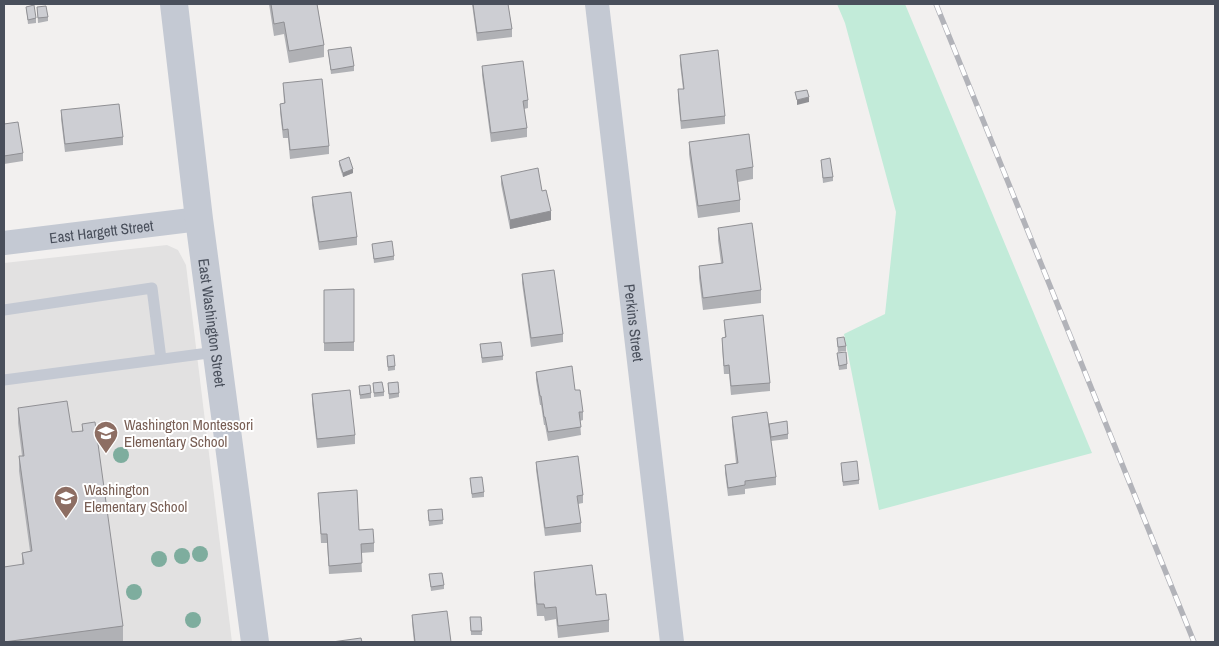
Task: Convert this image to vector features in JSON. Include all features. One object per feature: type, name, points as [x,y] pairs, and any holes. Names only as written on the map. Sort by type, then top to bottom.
[{"type":"street","name":"East Washington Street","points":[[174,4],[199,219],[254,642]]},
{"type":"street","name":"Perkins Street","points":[[597,4],[672,642]]},
{"type":"street","name":"East Hargett Street","points":[[4,243],[199,219]]},
{"type":"lane","points":[[4,310],[152,288],[161,359]]},
{"type":"lane","points":[[4,380],[216,352]]},
{"type":"shaded area","name":"Washington Montessori Elementary School","points":[[167,245],[178,250],[186,265],[232,642],[4,642],[4,263]]},
{"type":"green space","points":[[837,4],[905,4],[1092,453],[879,510],[844,334],[885,314],[896,212],[845,23]]},
{"type":"building","points":[[271,4],[317,4],[324,45],[289,51],[284,22],[274,24]]},
{"type":"building","points":[[473,4],[508,4],[512,29],[477,33]]},
{"type":"building","points":[[34,5],[36,18],[28,20],[26,7]]},
{"type":"building","points":[[46,6],[48,17],[38,18],[37,7]]},
{"type":"building","points":[[351,47],[354,66],[331,70],[328,50]]},
{"type":"building","points":[[718,50],[725,116],[681,121],[678,89],[684,89],[680,55]]},
{"type":"building","points":[[523,61],[528,100],[523,101],[527,128],[491,133],[482,66]]},
{"type":"building","points":[[322,79],[329,146],[290,150],[288,129],[283,130],[280,104],[285,103],[283,83]]},
{"type":"building","points":[[807,90],[809,97],[797,100],[795,92]]},
{"type":"building","points":[[119,104],[123,137],[65,144],[61,110]]},
{"type":"building","points":[[18,122],[23,153],[4,156],[4,124]]},
{"type":"building","points":[[749,134],[753,167],[736,170],[740,200],[698,206],[689,142]]},
{"type":"building","points":[[349,157],[353,169],[343,173],[339,161]]},
{"type":"building","points":[[830,158],[833,177],[823,178],[821,160]]},
{"type":"building","points":[[538,168],[542,191],[546,190],[551,211],[510,220],[501,176]]},
{"type":"building","points":[[351,192],[357,237],[319,242],[312,197]]},
{"type":"building","points":[[752,223],[761,290],[703,298],[699,266],[723,263],[718,228]]},
{"type":"building","points":[[392,241],[394,256],[374,259],[372,244]]},
{"type":"building","points":[[554,270],[563,334],[531,338],[522,274]]},
{"type":"building","points":[[354,289],[354,342],[324,343],[324,290]]},
{"type":"building","points":[[763,315],[770,383],[731,386],[729,365],[724,366],[722,338],[726,337],[724,320]]},
{"type":"building","points":[[844,337],[846,346],[838,347],[837,338]]},
{"type":"building","points":[[501,342],[503,356],[482,358],[480,344]]},
{"type":"building","points":[[846,352],[847,364],[839,366],[837,353]]},
{"type":"building","points":[[394,355],[395,366],[388,367],[387,356]]},
{"type":"building","points":[[572,366],[575,390],[580,390],[583,412],[579,412],[581,427],[548,432],[536,372]]},
{"type":"building","points":[[382,382],[384,392],[374,393],[373,383]]},
{"type":"building","points":[[398,382],[399,393],[389,394],[388,383]]},
{"type":"building","points":[[370,385],[371,393],[360,395],[359,386]]},
{"type":"building","points":[[350,390],[355,435],[317,439],[312,394]]},
{"type":"building","name":"Washington Elementary School","points":[[67,401],[72,432],[83,431],[82,424],[95,422],[123,626],[4,642],[4,567],[24,564],[22,553],[32,551],[19,456],[24,456],[18,408]]},
{"type":"building","points":[[767,412],[776,477],[745,481],[745,485],[728,488],[725,465],[738,463],[732,417]]},
{"type":"building","points":[[787,421],[788,434],[771,437],[769,424]]},
{"type":"building","points":[[578,456],[583,495],[577,496],[581,523],[545,528],[536,462]]},
{"type":"building","points":[[857,461],[859,480],[843,482],[841,463]]},
{"type":"building","points":[[482,477],[484,492],[472,494],[470,478]]},
{"type":"building","points":[[357,490],[359,530],[373,529],[374,543],[361,544],[362,563],[329,566],[327,534],[321,534],[318,493]]},
{"type":"building","points":[[442,509],[443,520],[429,521],[428,510]]},
{"type":"building","points":[[592,565],[596,595],[606,594],[609,620],[558,626],[556,607],[545,608],[544,604],[537,604],[534,572]]},
{"type":"building","points":[[442,573],[444,585],[431,587],[429,574]]},
{"type":"building","points":[[447,611],[451,642],[415,642],[412,615]]},
{"type":"building","points":[[470,617],[481,617],[482,631],[471,631]]},
{"type":"building","points":[[361,638],[362,642],[332,642]]},
{"type":"railway","points":[[936,4],[1194,642]]},
{"type":"place","name":"Washington Montessori Elementary School","points":[[106,454]]},
{"type":"place","name":"Washington Elementary School","points":[[66,519]]}]
